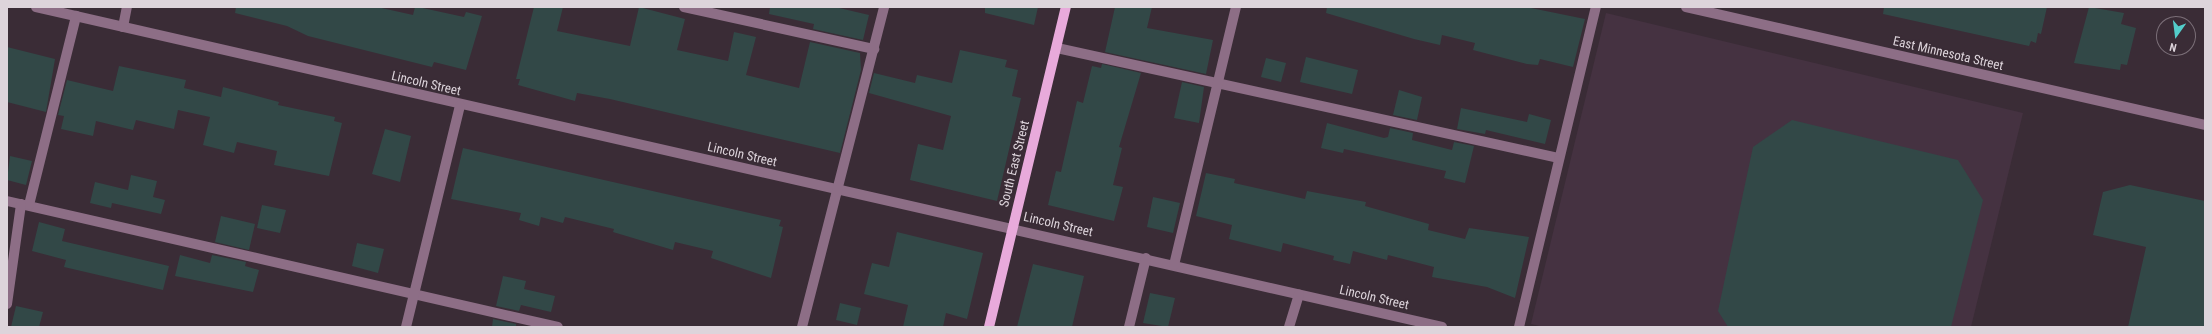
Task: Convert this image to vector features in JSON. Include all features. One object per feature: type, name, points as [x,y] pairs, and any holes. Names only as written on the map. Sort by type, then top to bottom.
[{"type":"main road","name":"South East Street","points":[[989,327],[1066,7]]},
{"type":"street","name":"Lincoln Street","points":[[36,7],[460,105],[1146,258],[1299,295],[1442,327]]},
{"type":"street","points":[[123,27],[127,7]]},
{"type":"street","points":[[684,7],[874,49]]},
{"type":"street","points":[[802,327],[884,7]]},
{"type":"street","points":[[1174,265],[1236,7]]},
{"type":"street","points":[[1519,327],[1596,7]]},
{"type":"street","name":"East Minnesota Street","points":[[1686,7],[1724,11],[2205,125]]},
{"type":"street","points":[[7,304],[25,205],[76,16]]},
{"type":"street","points":[[1057,48],[1218,83],[1443,136],[1559,158]]},
{"type":"street","points":[[406,327],[460,105]]},
{"type":"street","points":[[7,201],[558,327]]},
{"type":"street","points":[[1129,327],[1146,258]]},
{"type":"street","points":[[1291,327],[1299,295]]},
{"type":"shaded area","points":[[1606,13],[2023,113],[1971,327],[1544,327],[1531,324]]},
{"type":"building","points":[[236,7],[377,7],[413,15],[415,7],[418,7],[464,17],[466,12],[482,16],[466,70],[434,62],[432,67],[308,36],[287,26],[235,13]]},
{"type":"building","points":[[534,7],[563,7],[557,31],[630,46],[639,7],[685,19],[677,50],[728,61],[734,32],[756,37],[746,75],[799,88],[810,42],[860,53],[861,70],[840,153],[610,99],[577,93],[575,101],[518,85],[520,79],[516,79]]},
{"type":"building","points":[[770,7],[835,7],[869,15],[863,40],[813,29],[814,24],[769,14]]},
{"type":"building","points":[[985,7],[1038,7],[1034,25],[985,13]]},
{"type":"building","points":[[1115,7],[1152,7],[1147,28],[1213,40],[1206,74],[1105,52]]},
{"type":"building","points":[[1327,7],[1526,7],[1585,19],[1573,67],[1540,59],[1538,65],[1527,64],[1473,50],[1475,43],[1442,35],[1440,45],[1414,39],[1326,13]]},
{"type":"building","points":[[1884,7],[2047,7],[2041,34],[2038,33],[2036,43],[2031,41],[2029,46],[1883,14]]},
{"type":"building","points":[[2089,7],[2124,13],[2121,24],[2136,28],[2127,65],[2121,64],[2120,70],[2074,63]]},
{"type":"building","points":[[7,47],[55,59],[46,112],[7,102]]},
{"type":"building","points":[[960,50],[1007,60],[1005,67],[1018,70],[1012,96],[1021,98],[997,201],[910,180],[918,144],[943,150],[951,116],[869,93],[874,73],[915,83],[917,75],[952,83]]},
{"type":"building","points":[[1306,57],[1358,70],[1352,94],[1300,82]]},
{"type":"building","points":[[1266,58],[1286,63],[1281,82],[1261,77]]},
{"type":"building","points":[[1102,64],[1141,73],[1119,147],[1122,148],[1113,185],[1123,187],[1114,221],[1048,205],[1056,171],[1061,172],[1077,101],[1083,103],[1092,66],[1101,68]]},
{"type":"building","points":[[119,66],[186,80],[184,88],[221,97],[223,87],[279,102],[278,105],[335,117],[334,121],[342,123],[329,176],[274,165],[277,151],[237,142],[234,153],[203,145],[210,117],[178,110],[174,129],[136,120],[133,130],[96,121],[93,136],[61,129],[64,116],[58,115],[67,80],[113,91]]},
{"type":"building","points":[[1182,82],[1204,87],[1199,123],[1174,118]]},
{"type":"building","points":[[1399,90],[1422,97],[1417,120],[1393,115]]},
{"type":"building","points":[[1461,108],[1527,122],[1529,114],[1551,120],[1545,144],[1486,130],[1485,134],[1457,129]]},
{"type":"building","points":[[1792,120],[1958,160],[1983,200],[1951,327],[1728,327],[1718,311],[1753,147]]},
{"type":"building","points":[[1327,123],[1384,138],[1388,137],[1390,128],[1413,133],[1412,140],[1452,150],[1454,142],[1474,146],[1465,183],[1444,178],[1446,171],[1344,149],[1343,153],[1321,148]]},
{"type":"building","points":[[385,129],[411,136],[400,182],[372,174]]},
{"type":"building","points":[[463,148],[781,220],[779,226],[783,227],[771,278],[711,258],[713,251],[675,242],[673,250],[613,232],[614,229],[565,217],[563,223],[541,217],[539,226],[519,220],[521,213],[451,199]]},
{"type":"building","points":[[10,156],[32,161],[26,185],[7,180]]},
{"type":"building","points":[[1206,173],[1235,179],[1234,183],[1305,199],[1307,191],[1366,202],[1365,206],[1429,224],[1428,230],[1465,239],[1469,228],[1529,237],[1515,298],[1487,287],[1432,277],[1434,267],[1388,255],[1387,260],[1353,251],[1350,264],[1333,260],[1334,256],[1283,243],[1281,252],[1229,239],[1232,225],[1196,216]]},
{"type":"building","points":[[131,175],[157,181],[153,197],[165,200],[161,214],[112,203],[111,208],[90,203],[95,182],[128,190]]},
{"type":"building","points":[[2130,185],[2205,201],[2205,327],[2128,327],[2146,247],[2093,235],[2103,192]]},
{"type":"building","points":[[1153,197],[1180,203],[1173,233],[1147,227]]},
{"type":"building","points":[[262,205],[286,210],[280,233],[257,228]]},
{"type":"building","points":[[221,216],[255,224],[249,250],[215,242]]},
{"type":"building","points":[[39,222],[65,229],[62,241],[169,266],[163,290],[64,267],[66,260],[32,251]]},
{"type":"building","points":[[897,232],[983,253],[967,319],[946,313],[943,327],[903,327],[908,305],[864,294],[872,263],[889,267]]},
{"type":"building","points":[[357,243],[384,249],[378,273],[352,266]]},
{"type":"building","points":[[180,255],[210,263],[212,255],[246,262],[245,266],[259,270],[253,292],[175,276]]},
{"type":"building","points":[[1033,264],[1084,276],[1072,327],[1017,327]]},
{"type":"building","points":[[503,276],[526,281],[524,289],[555,296],[551,312],[521,305],[519,311],[496,306]]},
{"type":"building","points":[[1150,293],[1175,298],[1168,327],[1143,323]]},
{"type":"building","points":[[840,303],[861,308],[857,325],[836,320]]},
{"type":"building","points":[[16,306],[43,312],[39,327],[11,327]]},
{"type":"building","points":[[493,319],[516,324],[516,327],[492,327]]}]
